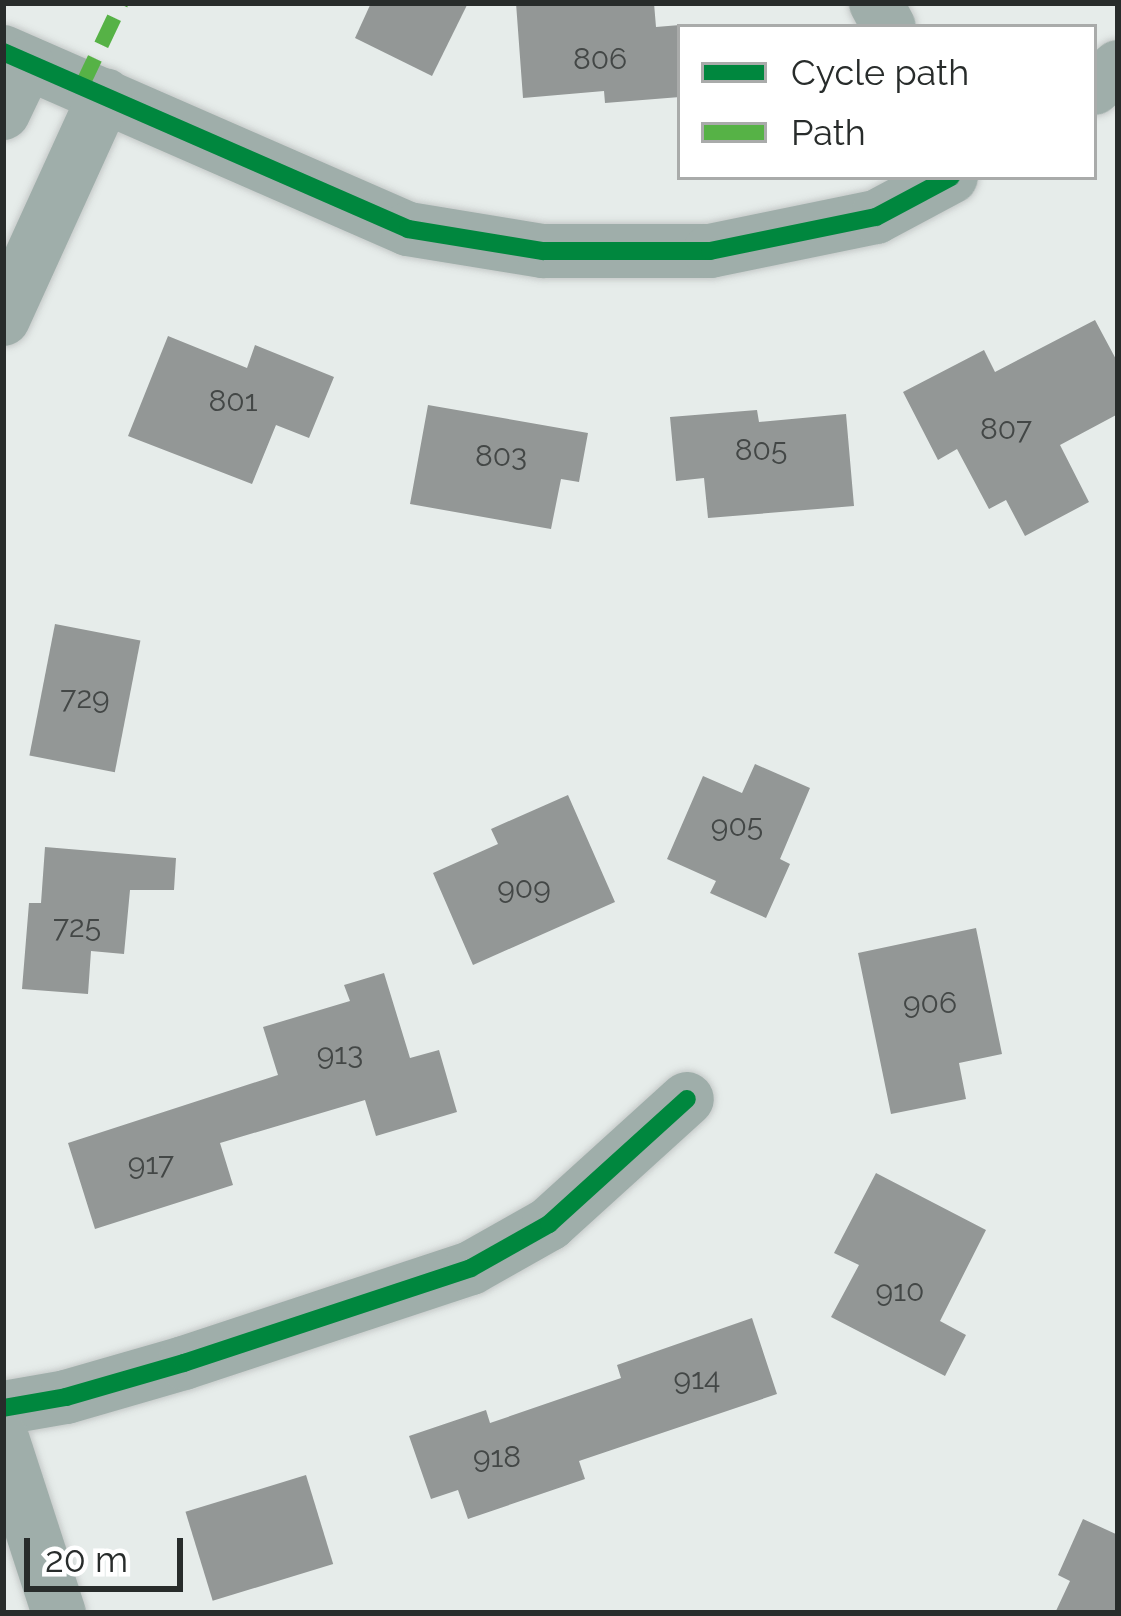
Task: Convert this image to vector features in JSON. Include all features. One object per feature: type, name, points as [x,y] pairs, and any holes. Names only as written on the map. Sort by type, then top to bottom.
[{"type":"street","points":[[3,112],[15,57],[408,229],[543,250],[710,250],[876,218],[946,180]]},
{"type":"street","points":[[3,319],[105,95]]},
{"type":"street","points":[[3,1408],[66,1397],[184,1363],[471,1268],[549,1224],[687,1099]]},
{"type":"street","points":[[3,1441],[59,1613]]},
{"type":"building","points":[[371,3],[468,3],[432,76],[355,38]]},
{"type":"building","points":[[516,3],[654,3],[656,27],[677,25],[677,97],[605,103],[604,91],[523,98]]},
{"type":"building","points":[[1095,320],[1118,363],[1118,414],[1060,445],[1089,502],[1025,536],[1006,500],[989,509],[957,449],[938,460],[903,392],[984,350],[995,372]]},
{"type":"building","points":[[168,336],[247,368],[255,345],[334,377],[309,438],[276,425],[252,484],[128,436]]},
{"type":"building","points":[[428,405],[588,433],[579,482],[561,479],[551,529],[410,504]]},
{"type":"building","points":[[757,410],[759,422],[846,414],[854,506],[708,518],[704,478],[676,481],[670,417]]},
{"type":"building","points":[[55,624],[140,641],[115,772],[29,756]]},
{"type":"building","points":[[755,764],[810,788],[780,859],[790,864],[766,918],[710,893],[716,881],[667,859],[703,776],[742,793]]},
{"type":"building","points":[[568,795],[615,902],[473,965],[433,873],[498,844],[491,829]]},
{"type":"building","points":[[45,847],[176,858],[174,890],[130,890],[124,954],[91,951],[88,994],[22,989],[29,903],[41,903]]},
{"type":"building","points":[[976,928],[1002,1054],[959,1063],[966,1099],[891,1114],[858,953]]},
{"type":"building","points":[[384,973],[410,1058],[439,1050],[457,1112],[376,1136],[365,1100],[220,1143],[233,1185],[95,1229],[68,1143],[278,1075],[263,1027],[350,1001],[344,985]]},
{"type":"building","points":[[876,1173],[986,1230],[940,1321],[966,1335],[945,1376],[831,1317],[859,1265],[834,1253]]},
{"type":"building","points":[[752,1318],[777,1394],[579,1461],[585,1479],[468,1519],[458,1490],[431,1499],[409,1436],[486,1410],[490,1423],[621,1378],[617,1365]]},
{"type":"building","points":[[306,1475],[333,1564],[213,1601],[186,1512]]},
{"type":"building","points":[[1083,1519],[1118,1535],[1118,1613],[1055,1613],[1070,1581],[1058,1575]]},
{"type":"marked path","points":[[82,85],[121,3]]},
{"type":"cycle path","points":[[3,52],[408,229],[543,251],[710,251],[876,217],[945,180]]},
{"type":"cycle path","points":[[3,1408],[66,1397],[184,1363],[471,1268],[549,1224],[687,1099]]}]
